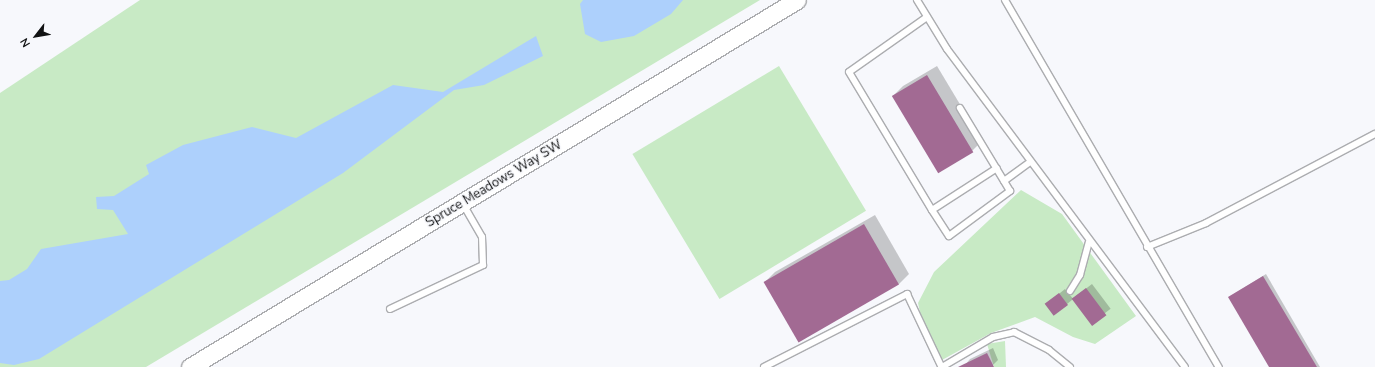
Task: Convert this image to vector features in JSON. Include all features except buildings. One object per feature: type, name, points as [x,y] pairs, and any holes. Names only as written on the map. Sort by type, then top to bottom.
[{"type":"main road","name":"Spruce Meadows Way SW","points":[[201,364],[797,0]]},
{"type":"lane","points":[[917,0],[947,49],[1089,242],[1185,367]]},
{"type":"lane","points":[[1005,0],[1147,246],[1219,367]]},
{"type":"lane","points":[[927,17],[849,72],[949,236],[1010,191],[960,108]]},
{"type":"lane","points":[[1147,246],[1206,223],[1375,134]]},
{"type":"lane","points":[[1004,181],[1030,162]]},
{"type":"lane","points":[[932,210],[996,168]]},
{"type":"lane","points":[[390,309],[482,265],[482,237],[462,204]]},
{"type":"lane","points":[[1070,291],[1080,275],[1089,242]]},
{"type":"lane","points":[[764,367],[773,365],[907,294],[942,366],[993,336],[1014,332],[1049,350],[1070,367]]},
{"type":"green space","points":[[140,0],[760,0],[146,367],[0,367],[0,93]]},
{"type":"green space","points":[[779,66],[866,211],[719,299],[632,154]]},
{"type":"green space","points":[[1021,190],[1062,214],[1136,316],[1095,344],[1073,337],[1035,317],[991,333],[942,360],[925,336],[918,303],[934,272]]},
{"type":"green space","points":[[1005,341],[1006,367],[994,367],[987,344]]},
{"type":"water","points":[[583,0],[683,0],[671,14],[634,36],[601,42],[585,34],[580,4]]},
{"type":"water","points":[[536,36],[543,56],[484,85],[454,90],[343,173],[39,359],[14,365],[0,363],[0,281],[9,280],[27,269],[41,249],[128,234],[113,210],[97,209],[96,197],[114,196],[149,174],[146,165],[183,145],[252,127],[296,138],[393,85],[443,92]]}]
